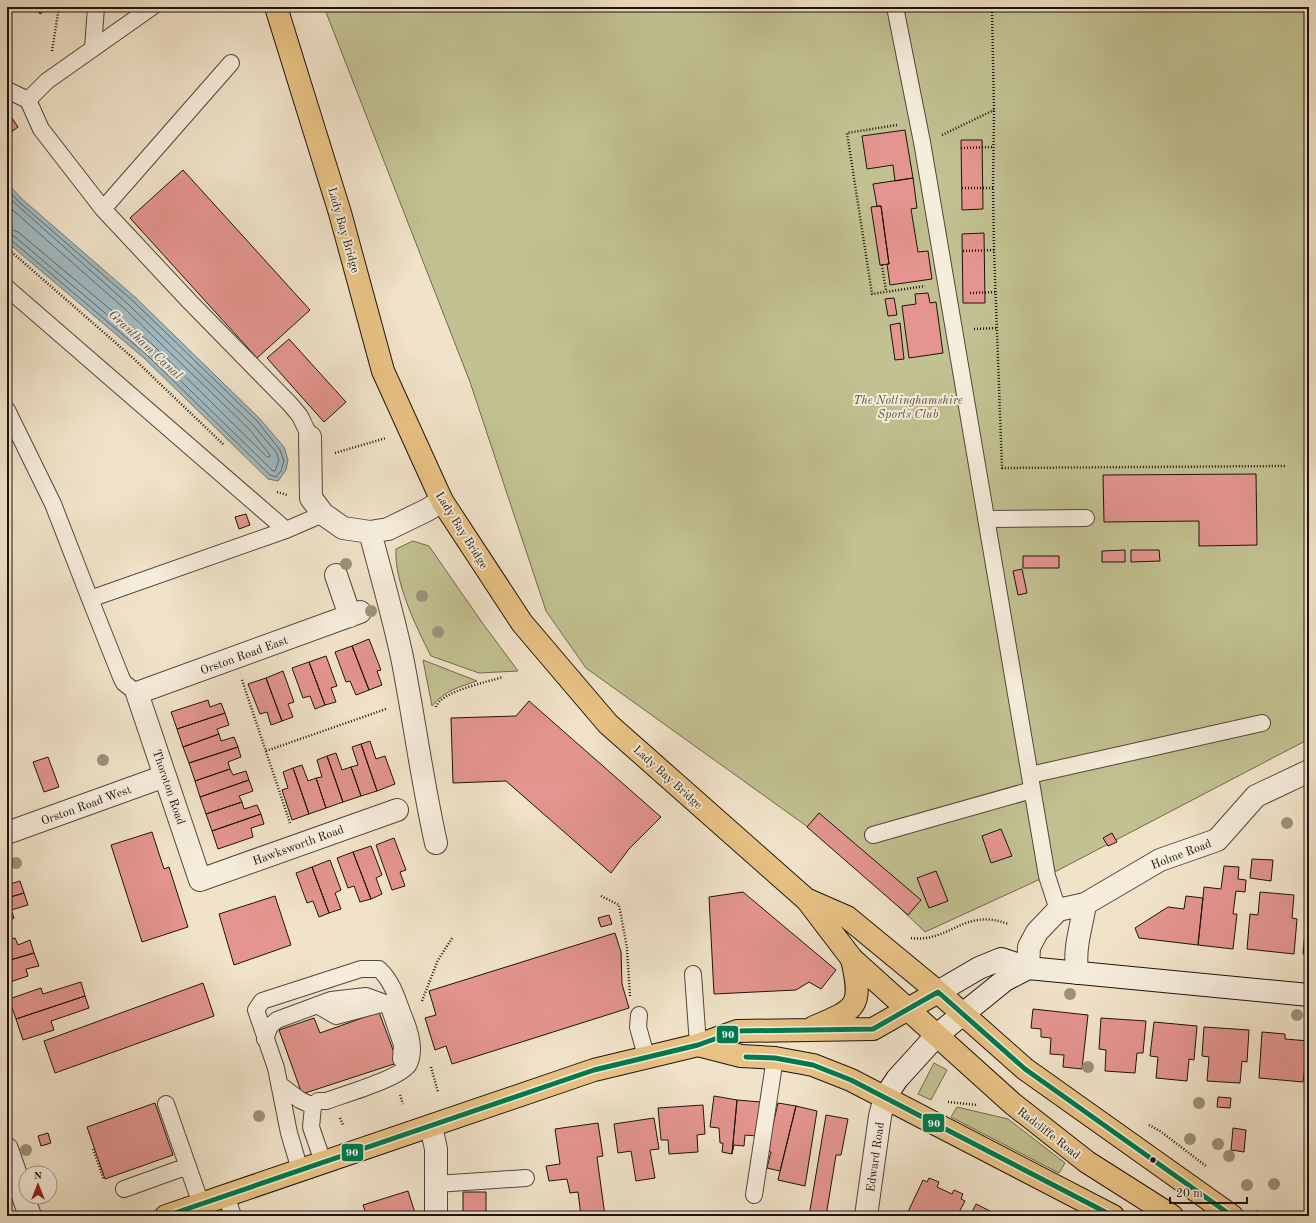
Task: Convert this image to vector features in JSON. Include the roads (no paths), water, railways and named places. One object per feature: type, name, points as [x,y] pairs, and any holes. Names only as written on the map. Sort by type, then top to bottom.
[{"type":"main road","name":"Lady Bay Bridge","points":[[276,7],[340,213],[383,371],[442,501],[522,623],[608,724],[807,900],[852,959],[908,1009]]},
{"type":"main road","name":"Lady Bay Bridge","points":[[807,900],[847,917],[938,992],[963,1015]]},
{"type":"main road","points":[[806,1031],[845,1014],[850,1010],[855,998],[858,983],[852,959]]},
{"type":"main road","points":[[166,1216],[594,1070],[646,1056],[698,1045],[737,1031],[873,1029],[938,992]]},
{"type":"main road","name":"Radcliffe Road","points":[[908,1009],[1013,1104],[1087,1162],[1172,1216]]},
{"type":"main road","points":[[963,1015],[1025,1069],[1232,1216]]},
{"type":"main road","points":[[698,1045],[740,1056],[775,1058],[813,1065],[850,1080],[1113,1216]]},
{"type":"street","points":[[310,437],[312,460],[311,498],[323,514],[343,528],[370,532],[388,529],[399,525],[442,501]]},
{"type":"street","points":[[370,532],[402,655],[429,812],[436,843]]},
{"type":"street","name":"Orston Road East","points":[[137,693],[355,614],[336,575]]},
{"type":"street","name":"Thoroton Road","points":[[137,693],[200,880]]},
{"type":"street","name":"Holme Road","points":[[1058,910],[1085,904],[1160,860],[1217,840],[1256,796],[1309,771]]},
{"type":"street","name":"Orston Road West","points":[[7,833],[165,776]]},
{"type":"street","name":"Hawksworth Road","points":[[200,880],[396,810]]},
{"type":"street","points":[[1077,973],[1075,957],[1076,941],[1081,928],[1085,904]]},
{"type":"street","points":[[1028,968],[1029,947],[1037,932],[1058,910]]},
{"type":"street","points":[[938,992],[979,968],[1002,959],[1028,968],[1309,995]]},
{"type":"street","name":"Edward Road","points":[[866,1216],[880,1116],[885,1098],[897,1079],[937,1035],[1005,980],[1028,968]]},
{"type":"street","points":[[430,1126],[436,1149],[436,1216]]},
{"type":"street","points":[[7,1149],[30,1216]]},
{"type":"lane","points":[[93,48],[96,7]]},
{"type":"lane","points":[[28,100],[47,81],[152,7]]},
{"type":"lane","points":[[895,7],[922,142],[1047,876],[1058,910]]},
{"type":"lane","points":[[103,209],[231,63]]},
{"type":"lane","points":[[7,90],[28,100],[41,129],[103,209],[190,302],[290,404],[300,416],[310,437]]},
{"type":"lane","points":[[7,288],[286,530]]},
{"type":"lane","points":[[7,410],[52,504],[121,677],[124,683],[137,693]]},
{"type":"lane","points":[[90,599],[286,530],[323,514]]},
{"type":"lane","points":[[986,519],[1086,518]]},
{"type":"lane","points":[[873,835],[1031,782],[1262,723]]},
{"type":"lane","points":[[280,1085],[300,1100],[315,1103],[326,1101],[397,1076],[409,1065],[412,1052],[411,1034],[389,978],[379,969],[361,969],[262,1001],[256,1010],[280,1085],[289,1133],[300,1170]]},
{"type":"lane","points":[[693,974],[698,1045]]},
{"type":"lane","points":[[265,1039],[270,1026],[277,1020],[317,1005],[336,1016],[385,1003],[389,1007],[402,1045],[402,1056],[400,1062],[393,1068],[323,1092],[315,1103],[311,1127],[323,1162]]},
{"type":"lane","points":[[635,1009],[646,1056]]},
{"type":"lane","points":[[754,1195],[775,1058]]},
{"type":"lane","points":[[166,1104],[201,1204]]},
{"type":"lane","points":[[124,1189],[188,1166]]},
{"type":"lane","points":[[436,1184],[463,1184],[526,1178]]},
{"type":"lane","points":[[226,1195],[233,1216]]},
{"type":"water","name":"Grantham Canal","points":[[7,183],[22,199],[136,298],[260,419],[284,447],[288,460],[286,470],[278,481],[268,479],[144,358],[7,242]]},
{"type":"park label","name":"The Nottinghamshire Sports Club","points":[[908,407]]}]
